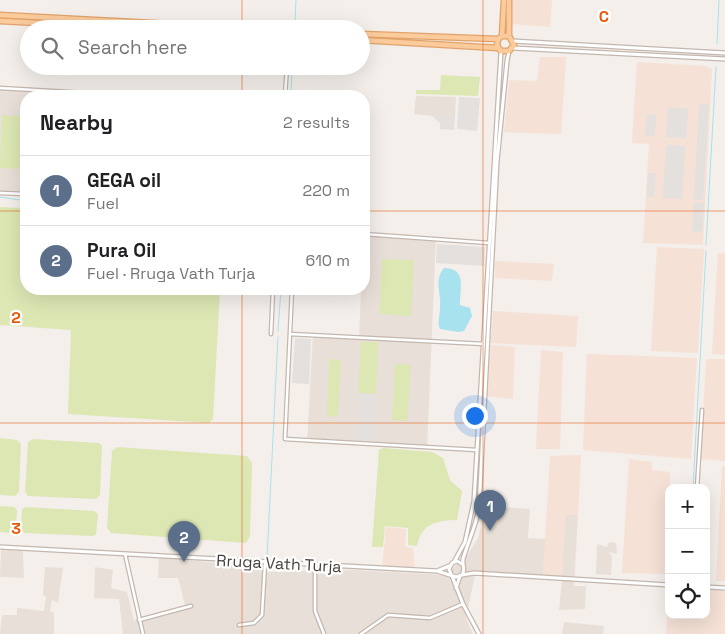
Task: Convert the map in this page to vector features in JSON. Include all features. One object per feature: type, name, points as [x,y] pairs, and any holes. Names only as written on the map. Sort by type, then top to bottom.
[{"type":"main road","points":[[499,50],[504,0]]},
{"type":"main road","points":[[370,41],[511,50],[513,42],[509,36],[509,0]]},
{"type":"main road","points":[[0,15],[95,20]]},
{"type":"main road","points":[[0,21],[20,22]]},
{"type":"main road","points":[[370,34],[500,38],[509,36]]},
{"type":"street","points":[[513,42],[725,53]]},
{"type":"street","points":[[454,562],[461,552],[470,529],[478,450],[499,50]]},
{"type":"street","points":[[456,589],[479,508],[497,162],[511,50],[725,59]]},
{"type":"street","points":[[285,90],[286,75]]},
{"type":"street","points":[[0,88],[23,90]]},
{"type":"street","points":[[0,193],[20,194]]},
{"type":"street","points":[[370,234],[489,243]]},
{"type":"street","points":[[271,334],[273,295]]},
{"type":"street","points":[[292,295],[285,439],[478,450]]},
{"type":"street","points":[[290,334],[484,344]]},
{"type":"street","points":[[697,484],[702,410]]},
{"type":"street","name":"Rruga Vath Turja","points":[[0,547],[437,572],[452,575],[474,572],[665,585]]},
{"type":"street","points":[[125,554],[142,634]]},
{"type":"street","name":"Rruga Vath Turja","points":[[437,572],[454,562],[474,572]]},
{"type":"street","points":[[239,625],[254,623],[262,615],[265,563]]},
{"type":"street","points":[[315,566],[315,611],[324,634]]},
{"type":"street","points":[[450,566],[456,589],[479,634]]},
{"type":"street","points":[[710,587],[725,588]]},
{"type":"street","points":[[361,634],[388,614],[430,618],[463,604]]},
{"type":"street","points":[[140,620],[191,606]]},
{"type":"shaded area","points":[[512,0],[552,0],[550,27],[511,24]]},
{"type":"shaded area","points":[[540,57],[566,57],[561,134],[504,132],[509,80],[537,81]]},
{"type":"shaded area","points":[[637,62],[705,66],[712,69],[703,245],[643,243],[649,144],[632,143]]},
{"type":"shaded area","points":[[0,89],[20,90],[20,193],[0,191]]},
{"type":"shaded area","points":[[416,96],[456,97],[455,117],[440,117],[440,123],[432,116],[414,114]]},
{"type":"shaded area","points":[[459,97],[480,98],[477,131],[457,129]]},
{"type":"shaded area","points":[[699,104],[709,105],[703,200],[694,199]]},
{"type":"shaded area","points":[[668,107],[688,109],[686,138],[666,137]]},
{"type":"shaded area","points":[[647,114],[656,115],[655,136],[645,136]]},
{"type":"shaded area","points":[[440,117],[455,117],[454,130],[440,129]]},
{"type":"shaded area","points":[[666,145],[685,146],[682,199],[663,198]]},
{"type":"shaded area","points":[[648,173],[656,173],[654,197],[647,196]]},
{"type":"shaded area","points":[[694,202],[704,203],[702,232],[692,231]]},
{"type":"shaded area","points":[[370,233],[436,238],[427,448],[307,443],[313,334],[359,337],[361,295],[370,295]]},
{"type":"shaded area","points":[[437,244],[485,247],[484,266],[436,263]]},
{"type":"shaded area","points":[[657,247],[704,249],[698,353],[651,351]]},
{"type":"shaded area","points":[[718,253],[725,254],[725,355],[712,354]]},
{"type":"shaded area","points":[[495,261],[554,264],[552,281],[495,278]]},
{"type":"shaded area","points":[[493,311],[578,316],[576,347],[491,343]]},
{"type":"shaded area","points":[[295,338],[311,339],[309,384],[292,383]]},
{"type":"shaded area","points":[[491,345],[515,347],[513,399],[487,396]]},
{"type":"shaded area","points":[[541,350],[563,352],[560,449],[536,449]]},
{"type":"shaded area","points":[[587,354],[697,358],[691,459],[583,450]]},
{"type":"shaded area","points":[[706,359],[725,359],[725,461],[701,459]]},
{"type":"shaded area","points":[[358,393],[376,394],[373,441],[356,441]]},
{"type":"shaded area","points":[[581,455],[578,515],[565,515],[562,577],[543,575],[550,456]]},
{"type":"shaded area","points":[[629,459],[652,462],[652,470],[670,472],[669,484],[665,484],[665,574],[622,573]]},
{"type":"shaded area","points":[[722,466],[725,466],[725,581],[716,581]]},
{"type":"shaded area","points":[[486,506],[530,509],[528,538],[546,539],[543,575],[562,577],[565,514],[578,515],[574,586],[586,586],[585,609],[559,610],[562,580],[475,575],[466,618],[473,634],[123,634],[119,599],[94,598],[95,567],[113,570],[111,588],[127,592],[134,621],[185,605],[178,578],[158,578],[159,557],[267,568],[267,572],[354,570],[445,575],[468,554],[478,538]]},
{"type":"shaded area","points":[[386,527],[406,529],[405,546],[413,549],[415,569],[382,569]]},
{"type":"shaded area","points":[[609,542],[616,543],[617,554],[608,552],[612,556],[611,575],[596,574],[597,544],[607,547]]},
{"type":"shaded area","points":[[1,550],[23,551],[24,578],[0,577]]},
{"type":"shaded area","points":[[45,567],[63,568],[58,603],[52,600],[50,612],[54,612],[54,634],[0,634],[2,615],[17,615],[17,608],[44,611],[46,597],[43,595]]},
{"type":"shaded area","points":[[710,590],[725,591],[725,634],[666,634],[667,619],[710,619]]},
{"type":"shaded area","points":[[564,622],[604,626],[603,634],[562,634]]},
{"type":"green space","points":[[441,75],[480,77],[478,96],[416,94],[416,90],[440,90]]},
{"type":"green space","points":[[2,115],[20,116],[20,169],[0,168]]},
{"type":"green space","points":[[0,207],[20,208],[20,295],[220,295],[213,419],[209,423],[68,414],[71,330],[0,325]]},
{"type":"green space","points":[[382,259],[414,260],[411,316],[379,314]]},
{"type":"green space","points":[[361,342],[378,342],[376,394],[358,393]]},
{"type":"green space","points":[[329,359],[341,360],[338,417],[327,416]]},
{"type":"green space","points":[[395,364],[411,365],[407,421],[392,420]]},
{"type":"green space","points":[[0,438],[17,440],[21,444],[19,492],[15,496],[0,495]]},
{"type":"green space","points":[[33,439],[99,443],[102,446],[100,495],[96,499],[28,496],[25,492],[28,442]]},
{"type":"green space","points":[[117,447],[247,456],[252,463],[250,536],[246,543],[111,533],[107,528],[112,451]]},
{"type":"green space","points":[[383,448],[432,452],[443,458],[450,480],[462,491],[457,520],[437,522],[426,528],[417,546],[408,545],[408,528],[385,526],[383,547],[372,547],[379,450]]},
{"type":"green space","points":[[0,506],[14,507],[17,510],[16,529],[12,533],[0,532]]},
{"type":"green space","points":[[26,507],[94,511],[98,514],[96,534],[93,536],[25,533],[21,531],[22,509]]},
{"type":"water","points":[[444,268],[456,271],[459,275],[461,280],[460,305],[470,308],[472,316],[464,331],[440,329],[439,326],[440,303],[438,282]]},
{"type":"waterway","points":[[295,20],[296,0]]},
{"type":"waterway","points":[[717,44],[719,0]]},
{"type":"waterway","points":[[706,245],[716,67]]},
{"type":"waterway","points":[[291,90],[292,75]]},
{"type":"waterway","points":[[0,197],[20,200]]},
{"type":"waterway","points":[[693,484],[706,251]]},
{"type":"waterway","points":[[278,331],[281,295]]},
{"type":"waterway","points":[[267,558],[278,337]]},
{"type":"place","name":"GEGA oil","points":[[490,531]]},
{"type":"place","name":"Pura Oil","points":[[184,562]]}]
